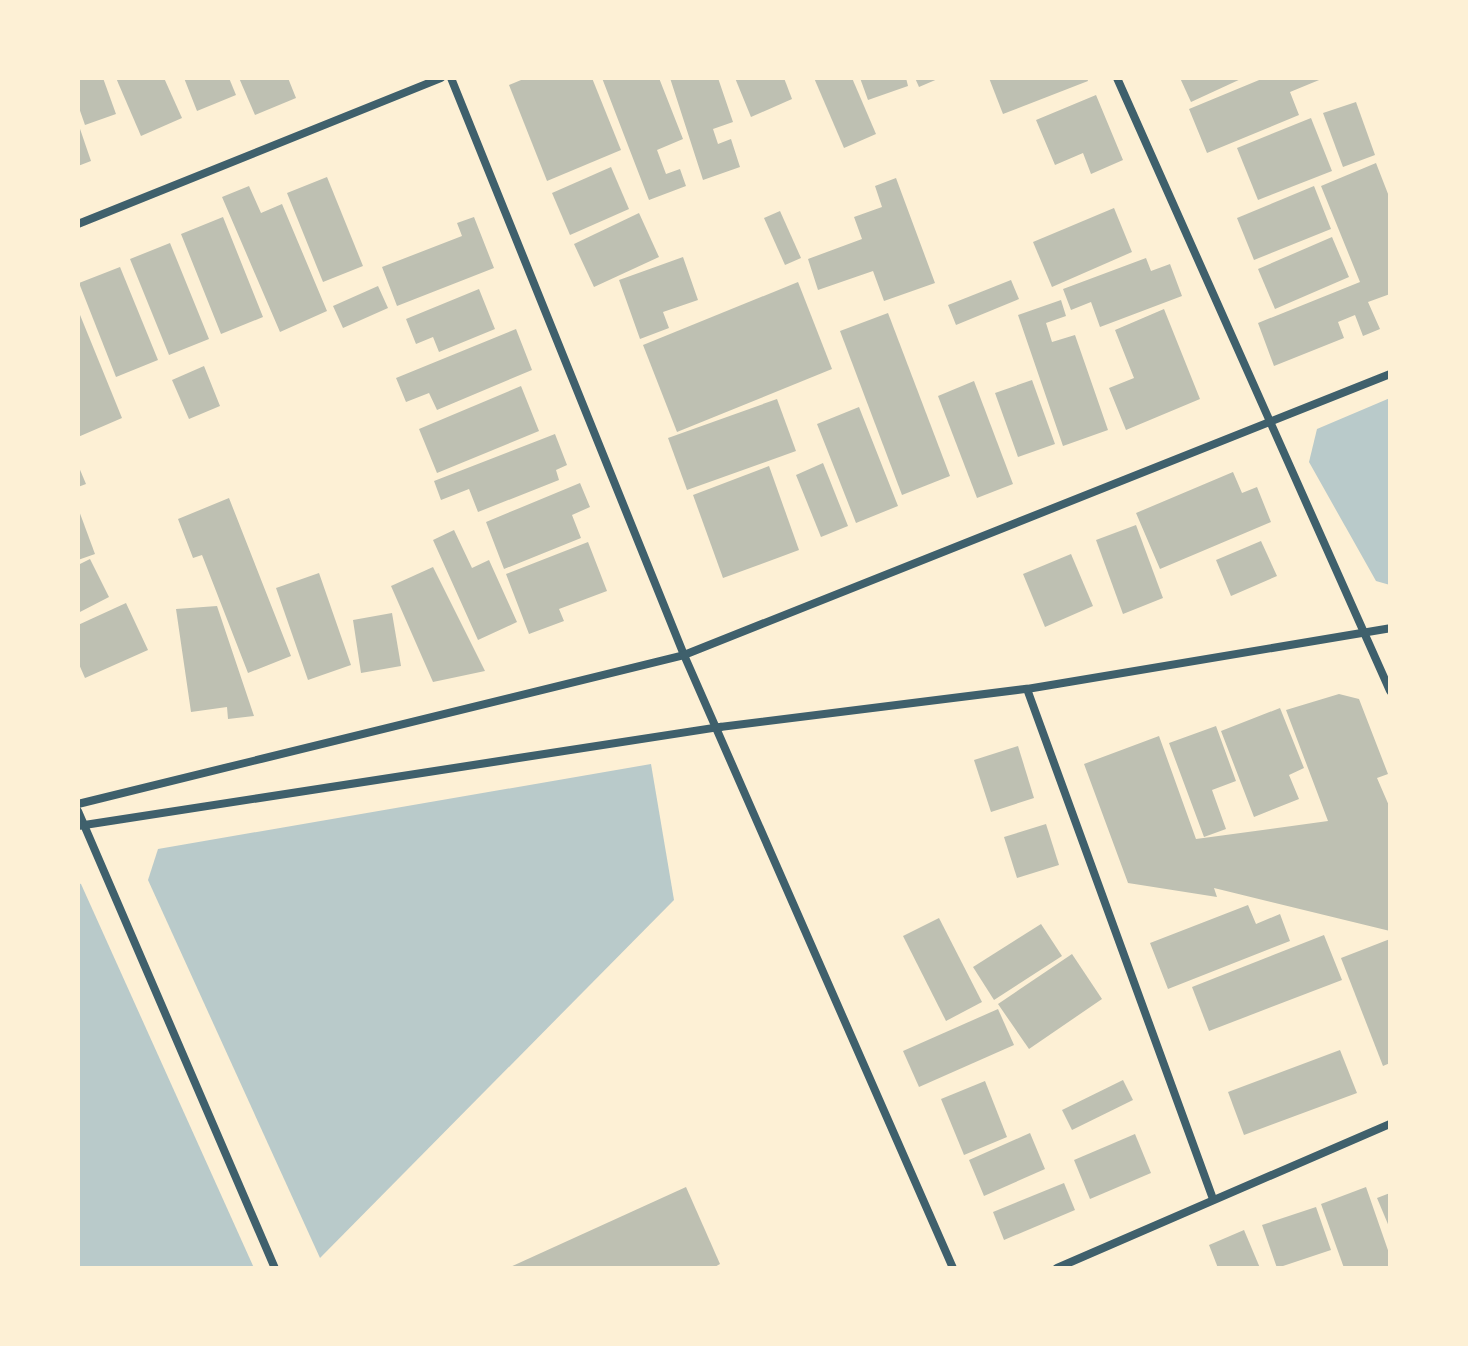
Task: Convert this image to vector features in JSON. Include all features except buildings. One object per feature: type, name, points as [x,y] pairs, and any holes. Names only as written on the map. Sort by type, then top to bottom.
[{"type":"street","points":[[78,224],[441,78]]},
{"type":"street","points":[[451,78],[684,655],[720,727],[953,1268]]},
{"type":"street","points":[[1117,78],[1270,424],[1366,631],[1390,691]]},
{"type":"street","points":[[78,804],[684,655],[1390,374]]},
{"type":"street","points":[[82,826],[720,727],[1027,689],[1390,628]]},
{"type":"street","points":[[1027,689],[1213,1199]]},
{"type":"street","points":[[78,811],[275,1268]]},
{"type":"street","points":[[1057,1268],[1390,1124]]},
{"type":"shaded area","points":[[1390,398],[1390,585],[1376,581],[1309,462],[1317,429]]},
{"type":"shaded area","points":[[651,764],[674,900],[320,1258],[148,880],[158,849]]},
{"type":"shaded area","points":[[78,883],[81,884],[254,1268],[78,1268]]}]
